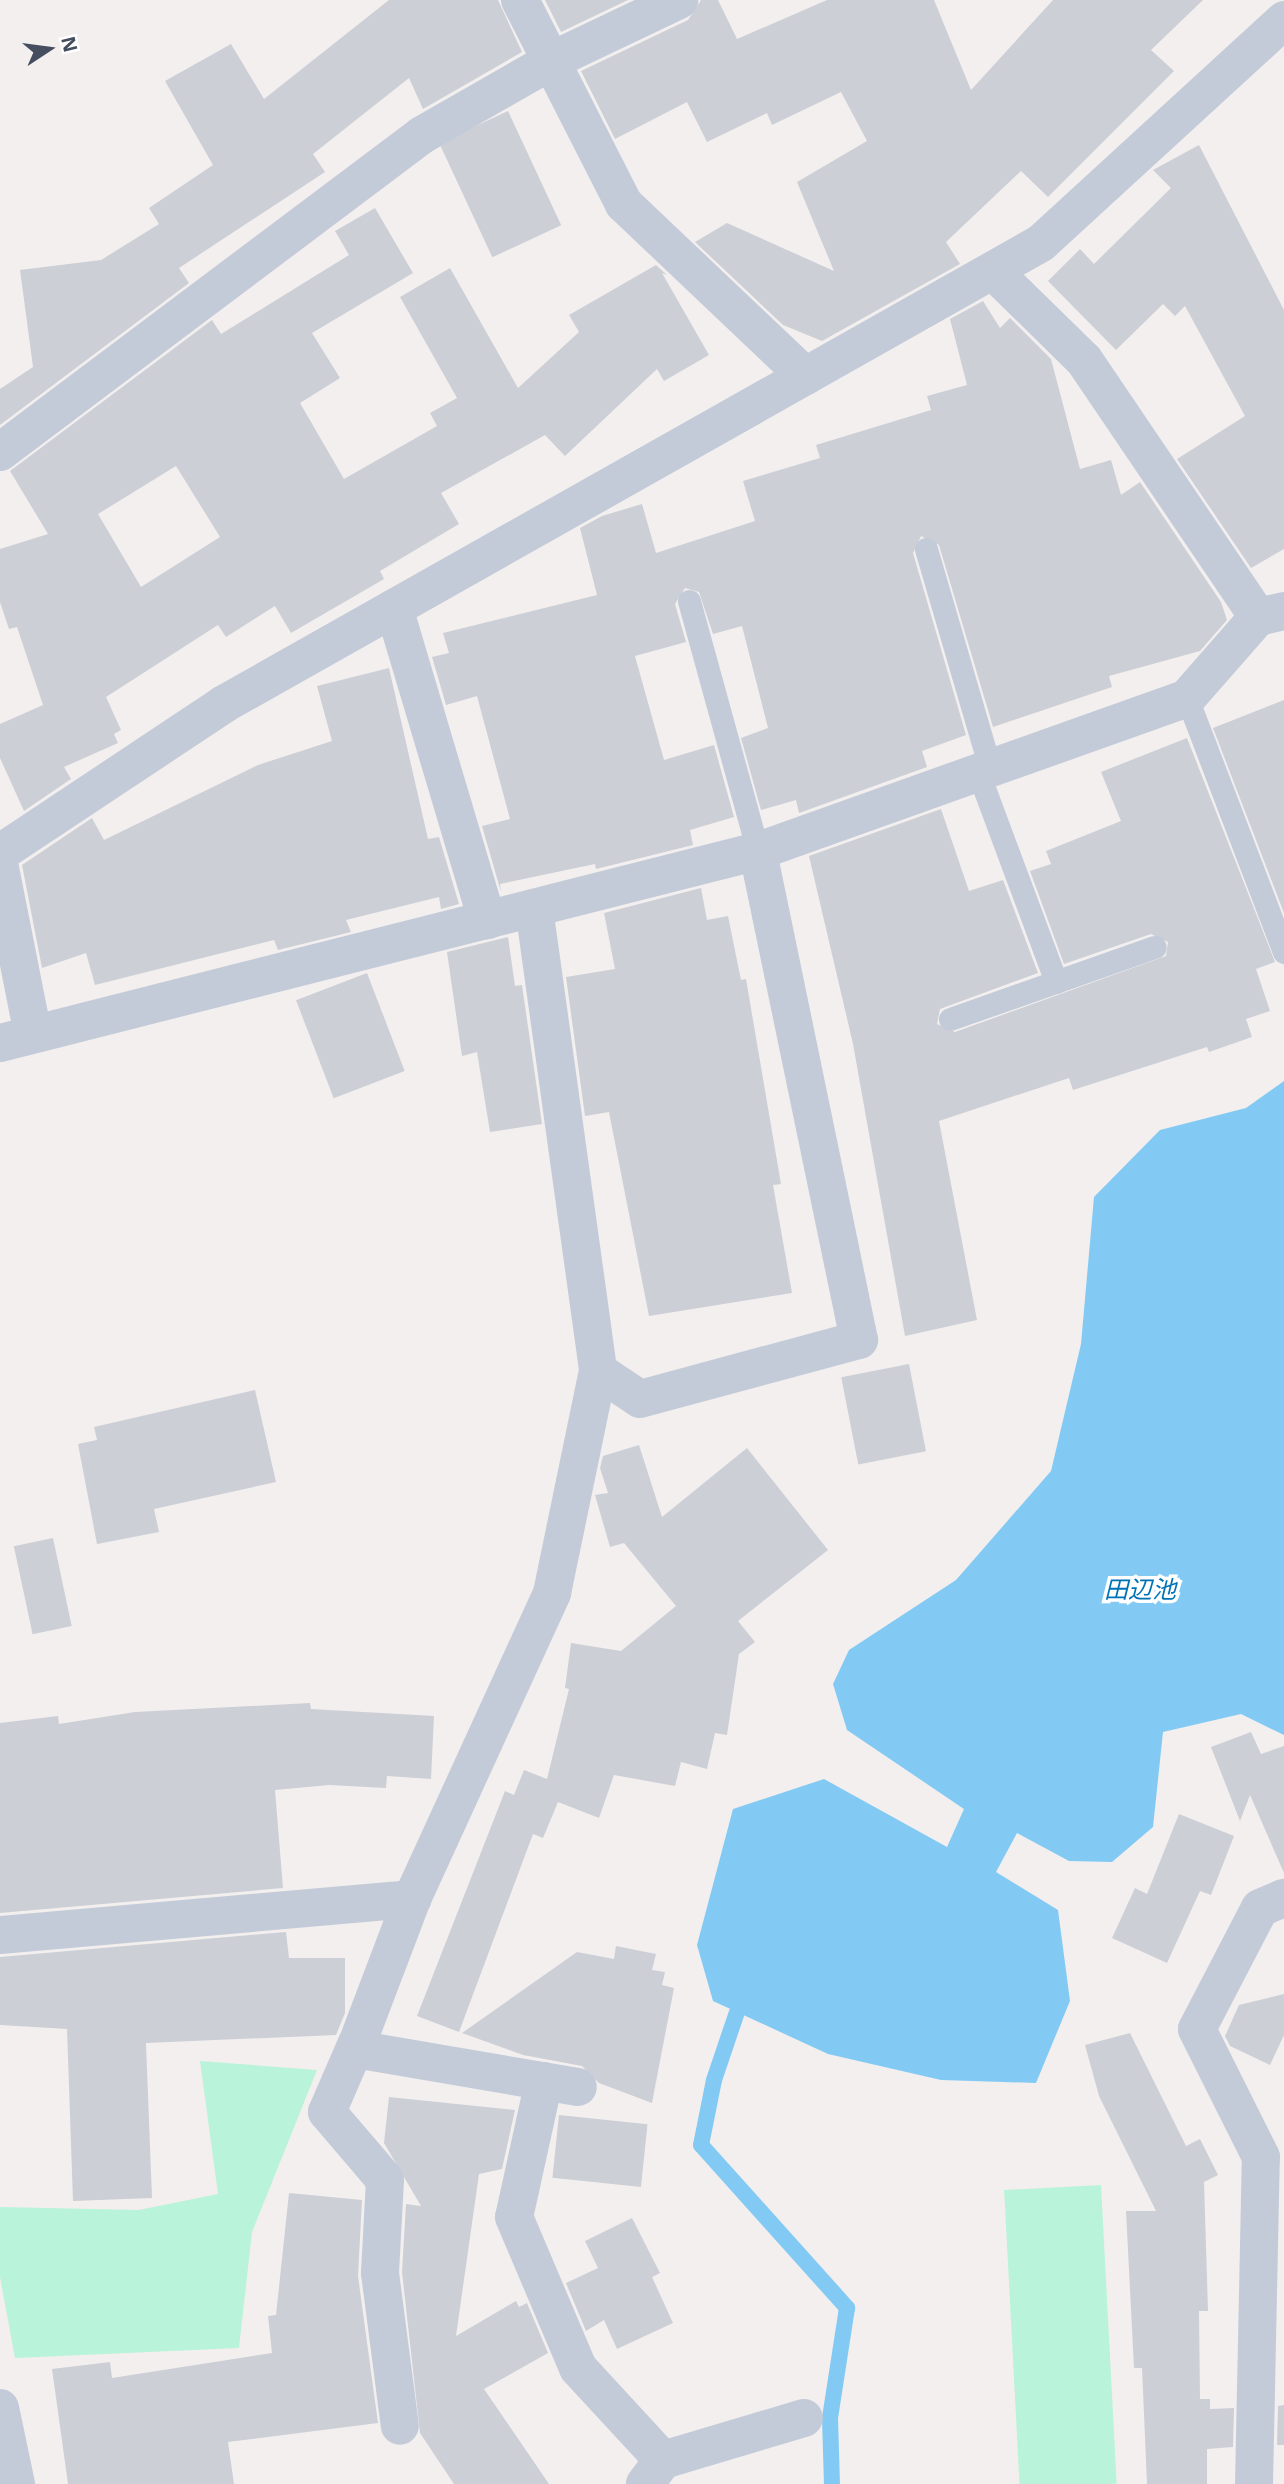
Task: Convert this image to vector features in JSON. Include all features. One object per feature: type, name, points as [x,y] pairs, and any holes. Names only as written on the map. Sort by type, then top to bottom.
[{"type":"street","points":[[520,0],[554,60],[624,204],[806,376]]},
{"type":"street","points":[[0,453],[422,135],[554,60],[679,0]]},
{"type":"street","points":[[0,853],[224,704],[1041,243],[1284,20]]},
{"type":"street","points":[[0,868],[17,1038],[758,851],[1187,698],[1271,614],[1084,360],[993,271]]},
{"type":"street","points":[[394,608],[487,920]]},
{"type":"street","points":[[598,1371],[640,1399],[859,1340],[758,851]]},
{"type":"street","points":[[400,2426],[380,2273],[385,2180],[327,2112],[356,2045],[412,1899],[552,1593],[598,1371],[534,908]]},
{"type":"street","points":[[1254,2484],[1272,2305],[1261,2157],[1197,2029],[1259,1908],[1284,1898]]},
{"type":"street","points":[[0,1935],[412,1899]]},
{"type":"street","points":[[356,2045],[355,2049],[561,2084],[514,2217],[578,2368],[654,2472],[804,2418]]},
{"type":"street","points":[[0,2408],[16,2484]]},
{"type":"lane","points":[[926,549],[984,770],[1056,982]]},
{"type":"lane","points":[[689,601],[758,851]]},
{"type":"lane","points":[[1187,698],[1284,952]]},
{"type":"lane","points":[[950,1019],[1155,947]]},
{"type":"green space","points":[[200,2061],[317,2070],[252,2232],[239,2348],[15,2358],[0,2277],[0,2207],[139,2210],[218,2194]]},
{"type":"green space","points":[[1101,2185],[1117,2484],[1020,2484],[1004,2190]]},
{"type":"water","name":"田辺池","points":[[1284,1081],[1284,1735],[1241,1714],[1163,1732],[1153,1827],[1112,1862],[1069,1861],[1017,1833],[996,1872],[1058,1910],[1070,2001],[1036,2083],[941,2080],[828,2054],[713,2001],[697,1945],[733,1809],[824,1779],[947,1847],[964,1809],[847,1730],[833,1684],[849,1650],[956,1580],[1051,1471],[1081,1344],[1094,1197],[1160,1130],[1246,1108]]},
{"type":"building","points":[[389,0],[498,0],[522,52],[423,109],[409,78],[313,154],[325,172],[179,268],[189,283],[0,425],[0,389],[33,367],[20,270],[101,260],[159,224],[149,208],[213,165],[165,81],[231,44],[264,99]]},
{"type":"building","points":[[545,0],[628,0],[561,32]]},
{"type":"building","points":[[701,0],[718,0],[737,39],[827,0],[934,0],[971,90],[1053,0],[1203,0],[1151,50],[1174,71],[1048,197],[1021,171],[946,242],[960,264],[822,341],[783,325],[695,242],[727,223],[834,271],[797,182],[867,141],[841,92],[772,125],[767,113],[707,142],[687,102],[615,139],[581,71],[688,20]]},
{"type":"building","points":[[508,111],[561,225],[492,257],[439,143]]},
{"type":"building","points":[[1199,145],[1284,310],[1284,549],[1251,568],[1177,459],[1245,416],[1185,306],[1175,316],[1163,304],[1116,350],[1048,281],[1080,249],[1094,264],[1171,188],[1153,170]]},
{"type":"building","points":[[375,208],[413,273],[312,333],[340,378],[300,403],[344,479],[437,426],[430,413],[457,398],[400,297],[450,268],[518,388],[579,332],[569,315],[656,265],[667,275],[662,273],[709,355],[664,381],[657,369],[565,456],[545,435],[441,493],[459,524],[380,571],[384,579],[291,633],[275,606],[226,637],[218,625],[106,697],[121,730],[114,734],[118,743],[64,767],[71,779],[24,811],[0,758],[0,724],[43,705],[17,627],[9,629],[0,602],[0,549],[48,534],[10,471],[212,320],[221,334],[349,255],[335,231]],"holes":[[[176,466],[220,537],[141,587],[98,514]]]},
{"type":"building","points":[[983,301],[1000,328],[1010,318],[1051,359],[1080,469],[1111,460],[1121,495],[1140,482],[1221,602],[1227,620],[1200,651],[1109,676],[1112,687],[993,727],[939,545],[921,536],[913,553],[966,735],[922,751],[927,767],[799,813],[796,800],[761,810],[741,738],[768,728],[742,626],[713,634],[699,592],[685,588],[675,604],[686,642],[635,656],[664,760],[714,745],[734,817],[690,830],[693,845],[596,869],[595,864],[500,884],[501,892],[482,826],[510,819],[477,696],[446,705],[432,657],[449,653],[443,633],[597,595],[580,528],[602,516],[642,504],[656,553],[755,521],[743,481],[820,458],[816,445],[931,410],[927,396],[967,385],[950,319]]},
{"type":"building","points":[[389,668],[428,839],[439,837],[459,904],[441,909],[439,897],[346,920],[351,932],[278,950],[274,940],[95,985],[86,953],[42,968],[22,865],[92,818],[104,840],[258,765],[332,741],[317,686]]},
{"type":"building","points":[[1284,700],[1284,913],[1213,728]]},
{"type":"building","points":[[1187,738],[1275,962],[1256,969],[1270,1011],[1246,1019],[1252,1037],[1209,1052],[1207,1047],[1073,1090],[1069,1078],[939,1121],[977,1320],[905,1336],[853,1044],[809,856],[941,809],[969,891],[1003,880],[1038,973],[940,1009],[937,1024],[955,1032],[1166,956],[1168,942],[1151,934],[1064,964],[1030,871],[1051,864],[1046,851],[1121,821],[1101,772]]},
{"type":"building","points":[[701,888],[707,920],[728,916],[741,980],[746,979],[781,1184],[773,1185],[792,1293],[649,1316],[609,1112],[585,1116],[566,977],[615,969],[604,913]]},
{"type":"building","points":[[508,937],[515,986],[522,985],[542,1124],[490,1132],[477,1052],[462,1056],[447,952]]},
{"type":"building","points":[[367,973],[405,1071],[334,1098],[296,1000]]},
{"type":"building","points":[[909,1364],[926,1451],[858,1465],[841,1377]]},
{"type":"building","points":[[255,1390],[276,1482],[154,1509],[159,1532],[97,1544],[78,1444],[97,1440],[94,1427]]},
{"type":"building","points":[[639,1445],[662,1517],[747,1448],[828,1550],[738,1621],[755,1642],[739,1654],[727,1735],[715,1733],[707,1769],[681,1762],[675,1786],[614,1775],[599,1818],[558,1802],[543,1838],[533,1834],[459,2032],[417,2016],[505,1791],[514,1795],[524,1770],[547,1779],[569,1689],[565,1688],[571,1643],[621,1651],[676,1606],[624,1543],[610,1547],[595,1495],[608,1493],[600,1468],[603,1456]]},
{"type":"building","points":[[53,1538],[72,1626],[33,1634],[14,1546]]},
{"type":"building","points":[[310,1703],[311,1709],[434,1716],[431,1779],[387,1776],[386,1788],[329,1785],[275,1790],[283,1888],[0,1913],[0,1723],[58,1716],[59,1724],[135,1712]]},
{"type":"building","points":[[1251,1732],[1261,1754],[1284,1746],[1284,1873],[1250,1795],[1240,1821],[1211,1747]]},
{"type":"building","points":[[1179,1814],[1234,1836],[1211,1895],[1200,1891],[1167,1963],[1112,1938],[1135,1888],[1147,1894]]},
{"type":"building","points":[[286,1932],[289,1958],[345,1958],[345,2013],[336,2035],[146,2043],[152,2198],[73,2201],[67,2029],[0,2025],[0,1957]]},
{"type":"building","points":[[616,1946],[656,1954],[652,1970],[665,1972],[662,1985],[674,1988],[652,2103],[599,2083],[582,2066],[523,2055],[462,2033],[577,1952],[614,1959]]},
{"type":"building","points":[[1284,1994],[1284,2035],[1270,2065],[1230,2046],[1225,2036],[1239,2005]]},
{"type":"building","points":[[1130,2033],[1186,2146],[1200,2139],[1218,2175],[1204,2182],[1208,2311],[1199,2311],[1200,2399],[1210,2399],[1210,2409],[1234,2408],[1233,2447],[1207,2449],[1207,2484],[1147,2484],[1142,2368],[1134,2368],[1126,2211],[1156,2211],[1099,2096],[1085,2045]]},
{"type":"building","points":[[389,2097],[515,2110],[502,2169],[479,2174],[456,2336],[516,2301],[519,2307],[527,2303],[548,2353],[484,2389],[549,2484],[454,2484],[420,2433],[402,2272],[406,2204],[421,2206],[384,2143]]},
{"type":"building","points":[[559,2115],[648,2124],[641,2187],[552,2178]]},
{"type":"building","points":[[289,2193],[362,2200],[358,2276],[378,2423],[228,2442],[234,2484],[68,2484],[52,2369],[110,2362],[112,2378],[272,2353],[268,2316],[276,2315]]},
{"type":"building","points":[[632,2218],[660,2273],[652,2277],[673,2323],[617,2349],[604,2320],[586,2331],[566,2283],[598,2268],[585,2241]]},
{"type":"building","points":[[1284,2405],[1284,2445],[1277,2445],[1278,2406]]},
{"type":"waterway","points":[[737,2012],[714,2080],[701,2145],[847,2308],[830,2418],[832,2484]]}]
